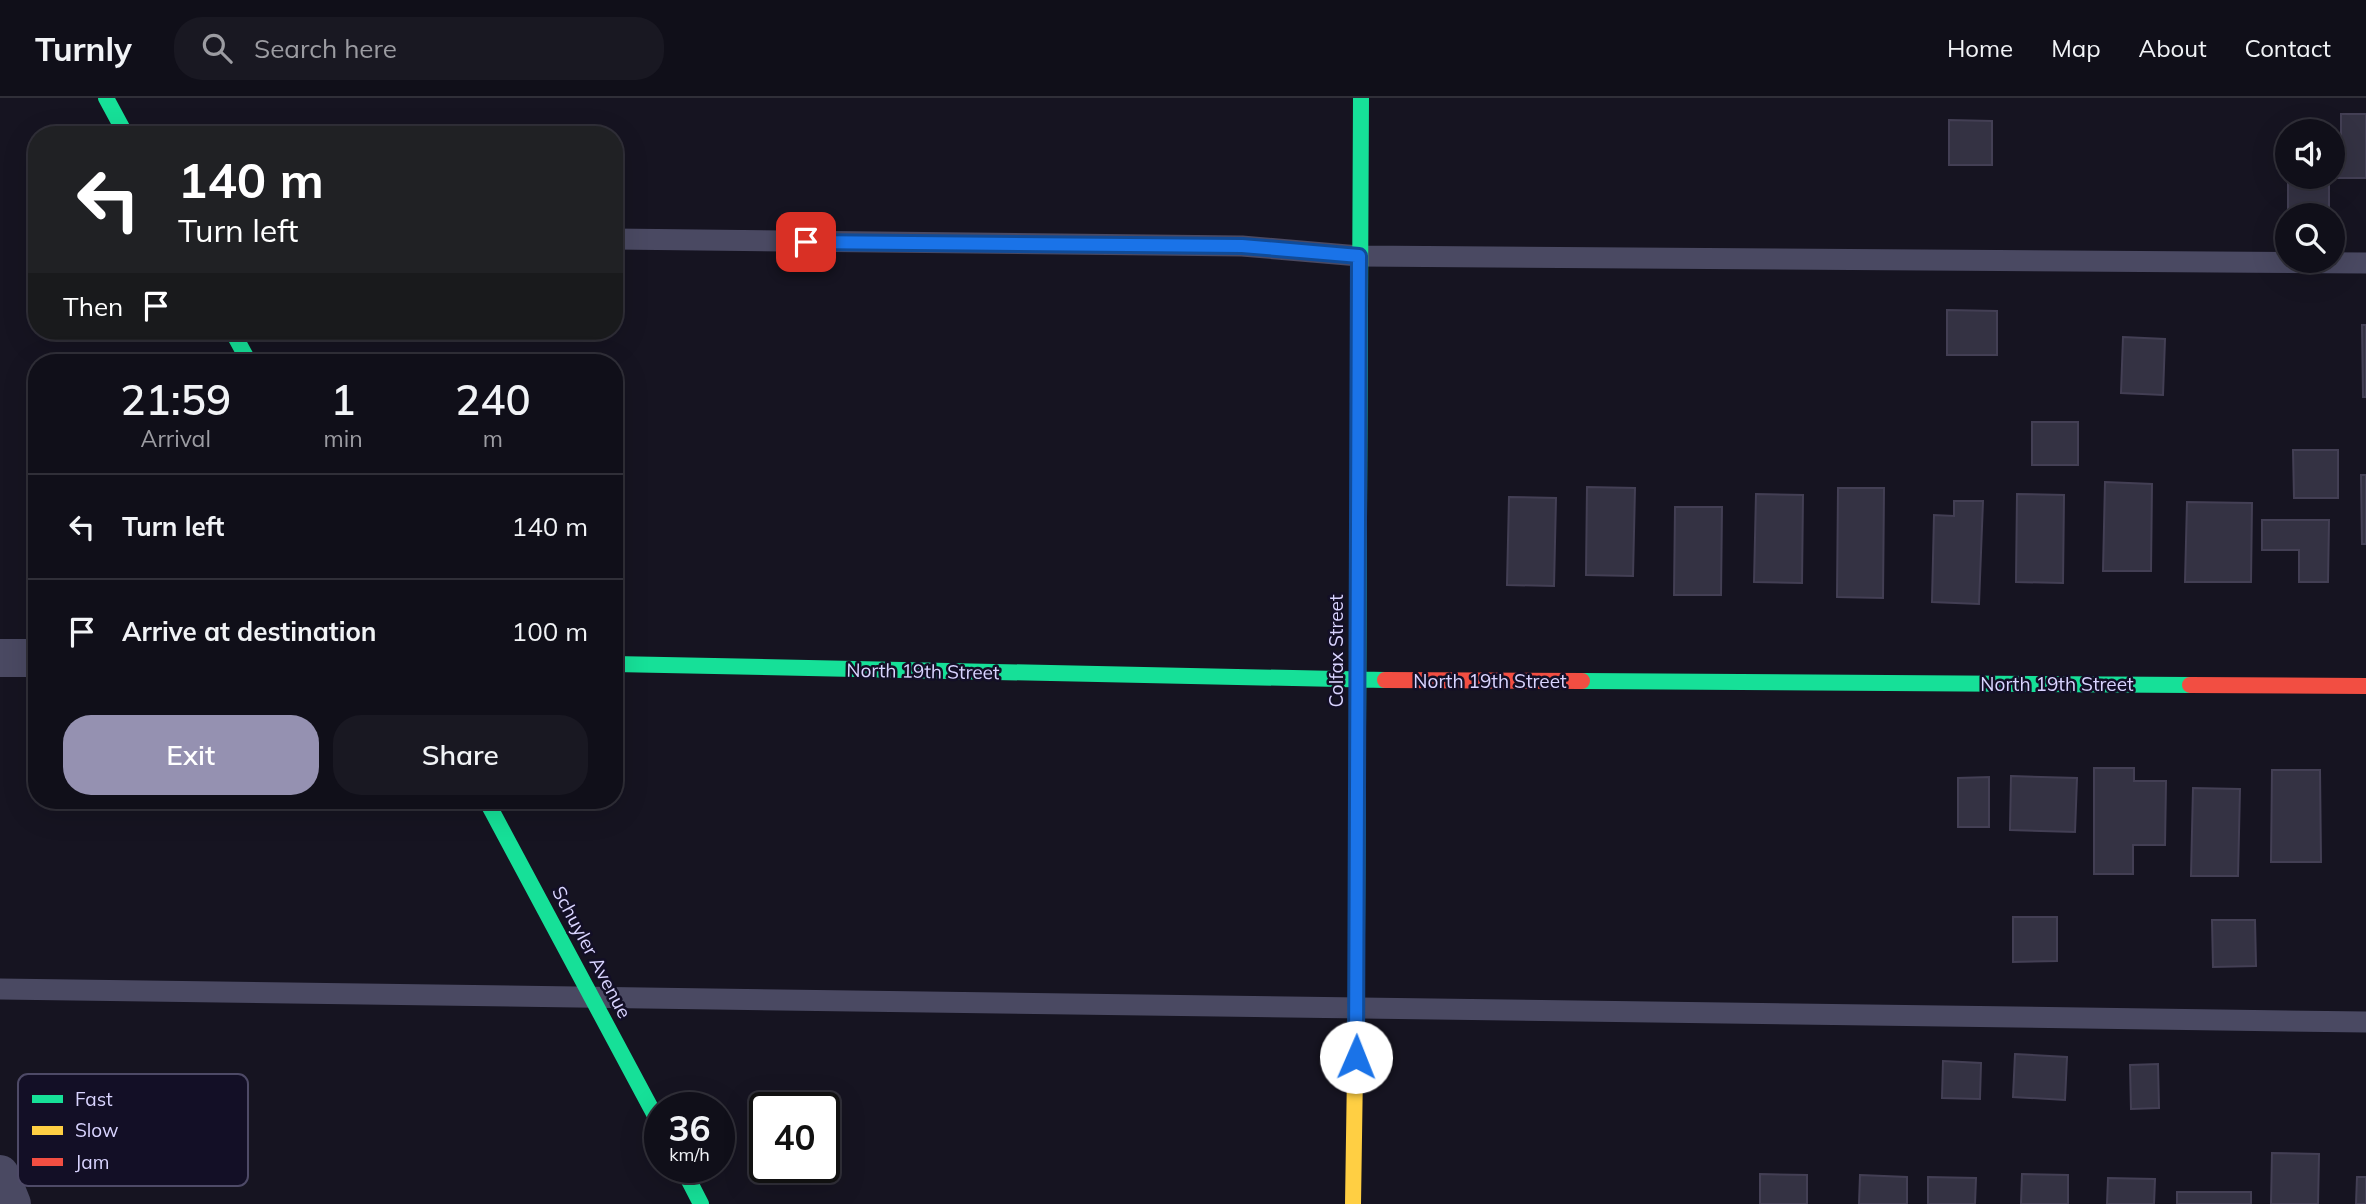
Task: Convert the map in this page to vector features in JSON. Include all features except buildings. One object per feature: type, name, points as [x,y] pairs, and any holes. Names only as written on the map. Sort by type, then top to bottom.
[{"type":"street","points":[[106,98],[121,126]]},
{"type":"street","name":"Colfax Street","points":[[1353,1204],[1357,1008],[1361,98]]},
{"type":"street","points":[[0,658],[28,658]]},
{"type":"street","name":"North 19th Street","points":[[623,664],[1357,680],[2366,687]]},
{"type":"street","name":"Schuyler Avenue","points":[[491,809],[644,1094]]},
{"type":"street","points":[[690,1183],[701,1204]]},
{"type":"lane","points":[[623,239],[1242,246],[1359,256],[2366,263]]},
{"type":"lane","points":[[0,989],[2366,1022]]},
{"type":"traffic: fast","points":[[106,98],[121,126]]},
{"type":"traffic: fast","points":[[1357,938],[1361,98]]},
{"type":"traffic: fast","points":[[237,340],[245,354]]},
{"type":"traffic: fast","points":[[623,664],[1385,680]]},
{"type":"traffic: fast","points":[[1582,681],[2190,685]]},
{"type":"traffic: fast","points":[[491,809],[644,1095]]},
{"type":"traffic: fast","points":[[690,1183],[701,1204]]},
{"type":"traffic: slow","points":[[1353,1204],[1357,938]]},
{"type":"traffic: jam","points":[[1385,680],[1582,681]]},
{"type":"traffic: jam","points":[[2190,685],[2366,686]]},
{"type":"route","points":[[806,242],[1242,246],[1359,256],[1356,1057]]}]
